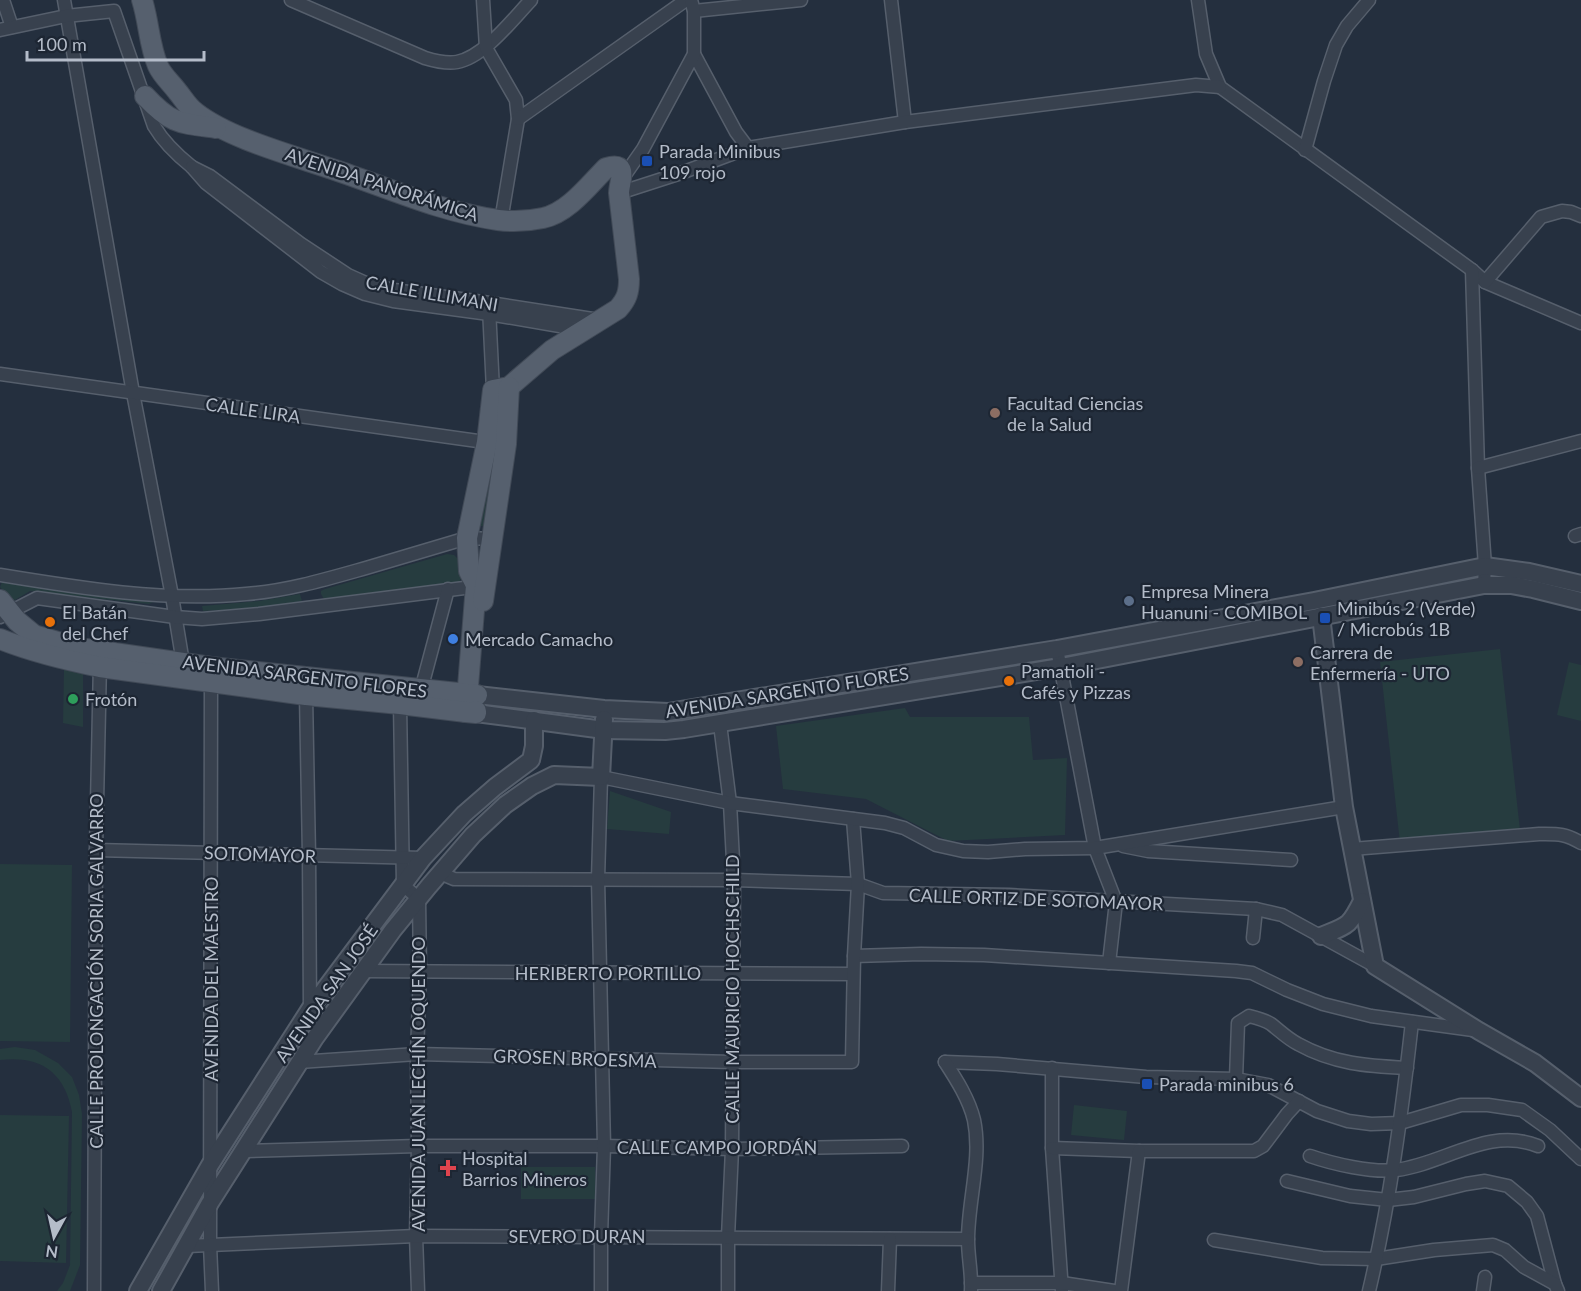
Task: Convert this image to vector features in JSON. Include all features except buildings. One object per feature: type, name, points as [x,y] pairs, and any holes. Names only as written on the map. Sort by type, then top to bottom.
[{"type":"main road","points":[[142,0],[150,40],[159,68],[193,118]]},
{"type":"main road","name":"AVENIDA PANORÁMICA","points":[[145,96],[160,112],[180,124],[193,118],[404,195],[456,212],[501,221],[524,221],[559,213],[616,180]]},
{"type":"main road","points":[[471,704],[480,586],[492,539],[501,389],[552,350],[618,309],[626,301],[629,279],[616,180]]},
{"type":"main road","points":[[480,586],[469,571],[467,538],[496,443]]},
{"type":"main road","name":"AVENIDA SARGENTO FLORES","points":[[2,609],[33,635],[79,648],[100,659]]},
{"type":"main road","name":"AVENIDA SARGENTO FLORES","points":[[0,639],[50,655],[100,659],[211,675],[306,695],[400,704],[471,704]]},
{"type":"main road","name":"AVENIDA SARGENTO FLORES","points":[[211,675],[421,690],[471,704]]},
{"type":"street","points":[[3,0],[6,29],[66,16]]},
{"type":"street","points":[[64,0],[184,671]]},
{"type":"street","points":[[291,0],[425,58],[456,63],[486,48],[531,0]]},
{"type":"street","points":[[483,0],[486,48],[516,100],[518,119],[501,221]]},
{"type":"street","points":[[518,119],[686,0]]},
{"type":"street","points":[[748,148],[736,132],[694,54],[692,6],[801,0]]},
{"type":"street","points":[[891,0],[905,122]]},
{"type":"street","points":[[1198,0],[1206,54],[1220,87],[1472,270],[1485,282],[1581,323]]},
{"type":"street","points":[[1305,150],[1336,45],[1347,26],[1369,0]]},
{"type":"street","name":"CALLE ILLIMANI","points":[[66,16],[114,11],[154,126],[172,151],[348,275],[368,284],[394,290],[592,325]]},
{"type":"street","points":[[616,180],[643,149],[694,54]]},
{"type":"street","points":[[616,180],[690,170],[748,148],[905,122],[1196,86],[1220,87]]},
{"type":"street","points":[[616,180],[643,149]]},
{"type":"street","points":[[1485,282],[1541,217],[1562,211],[1581,216]]},
{"type":"street","points":[[1472,270],[1484,585]]},
{"type":"street","points":[[489,308],[501,389]]},
{"type":"street","name":"CALLE LIRA","points":[[0,374],[496,443]]},
{"type":"street","points":[[1479,468],[1581,441]]},
{"type":"street","points":[[0,575],[65,586],[172,596],[248,594],[308,585],[467,538],[492,539]]},
{"type":"street","name":"AVENIDA SARGENTO FLORES","points":[[471,704],[534,720],[604,730],[665,730],[720,724],[1061,667],[1485,566],[1529,572],[1581,584]]},
{"type":"street","points":[[308,585],[314,607]]},
{"type":"street","name":"AVENIDA SARGENTO FLORES","points":[[471,704],[668,712],[1057,649],[1280,616],[1321,616],[1484,585],[1511,585],[1581,602]]},
{"type":"street","points":[[2,609],[37,598],[202,619],[480,586]]},
{"type":"street","points":[[421,690],[448,589]]},
{"type":"street","points":[[1321,616],[1344,807],[1375,966]]},
{"type":"street","points":[[1057,649],[1095,848],[1116,902],[1109,963]]},
{"type":"street","name":"CALLE PROLONGACIÓN SORIA GALVARRO","points":[[94,1291],[96,850],[100,659]]},
{"type":"street","name":"AVENIDA DEL MAESTRO","points":[[211,675],[210,1245],[212,1291]]},
{"type":"street","points":[[306,695],[310,1009]]},
{"type":"street","points":[[400,704],[403,885],[418,899]]},
{"type":"street","points":[[601,1291],[604,1146],[598,879],[604,709]]},
{"type":"street","name":"AVENIDA SAN JOSÉ","points":[[138,1291],[210,1164],[310,1009],[423,858],[464,814],[531,760],[534,746],[534,720]]},
{"type":"street","name":"CALLE MAURICIO HOCHSCHILD","points":[[720,724],[730,802],[734,880],[732,1149],[728,1291]]},
{"type":"street","name":"AVENIDA SAN JOSÉ","points":[[161,1291],[210,1203],[299,1062],[364,971],[440,873],[473,835],[505,805],[532,786],[554,775],[601,777]]},
{"type":"street","points":[[601,777],[730,802],[885,823],[904,828],[936,845],[963,852],[1095,848],[1344,807]]},
{"type":"street","points":[[853,819],[858,884],[853,974]]},
{"type":"street","points":[[1352,849],[1539,834],[1561,834],[1581,843]]},
{"type":"street","points":[[1116,844],[1148,851],[1292,860]]},
{"type":"street","name":"SOTOMAYOR","points":[[96,850],[423,858]]},
{"type":"street","name":"CALLE ORTIZ DE SOTOMAYOR","points":[[440,873],[454,879],[734,880],[858,884],[883,893],[1009,895],[1256,909],[1282,915],[1375,966],[1535,1063],[1581,1098]]},
{"type":"street","name":"AVENIDA JUAN LECHÍN OQUENDO","points":[[418,899],[420,972],[417,1054],[418,1291]]},
{"type":"street","points":[[1321,936],[1346,926],[1353,919],[1362,901]]},
{"type":"street","points":[[1253,938],[1256,909]]},
{"type":"street","points":[[854,956],[984,955],[1236,970],[1252,973],[1323,1004],[1371,1016],[1479,1030]]},
{"type":"street","name":"HERIBERTO PORTILLO","points":[[364,971],[853,974]]},
{"type":"street","name":"GROSEN BROESMA","points":[[299,1062],[417,1054],[732,1062],[852,1062],[853,974]]},
{"type":"street","points":[[1236,1079],[1238,1023],[1249,1016],[1270,1023],[1297,1044],[1331,1059],[1366,1065],[1407,1068]]},
{"type":"street","points":[[1369,1291],[1393,1170],[1412,1022]]},
{"type":"street","points":[[1114,1291],[1062,1287],[971,1287],[968,1239],[975,1166],[974,1119],[959,1083],[945,1062],[1052,1068],[1146,1077],[1236,1079],[1268,1085],[1317,1111],[1348,1121],[1371,1124],[1400,1123],[1461,1105],[1488,1105],[1522,1110],[1550,1130],[1581,1159]]},
{"type":"street","points":[[1052,1068],[1053,1148],[1062,1287]]},
{"type":"street","points":[[1053,1148],[1254,1151],[1263,1146],[1299,1101]]},
{"type":"street","points":[[1310,1156],[1365,1168],[1393,1170],[1414,1166],[1493,1141],[1513,1139],[1538,1146]]},
{"type":"street","name":"CALLE CAMPO JORDÁN","points":[[244,1151],[418,1146],[732,1149],[902,1146]]},
{"type":"street","points":[[1121,1291],[1139,1151]]},
{"type":"street","points":[[1287,1181],[1350,1196],[1388,1200],[1414,1197],[1485,1180],[1508,1186],[1527,1202],[1537,1216],[1556,1288]]},
{"type":"street","name":"SEVERO DURAN","points":[[187,1246],[416,1236],[968,1239]]},
{"type":"street","points":[[888,1291],[890,1239]]},
{"type":"street","points":[[1215,1240],[1322,1258],[1377,1259],[1434,1250],[1493,1245],[1505,1250],[1524,1267],[1556,1288]]},
{"type":"street","points":[[1483,1291],[1485,1277]]},
{"type":"green space","points":[[486,477],[492,478],[484,526],[477,526]]},
{"type":"green space","points":[[447,554],[454,555],[458,559],[461,578],[459,583],[327,599],[324,599],[321,594],[321,591],[325,589]]},
{"type":"green space","points":[[2,582],[150,599],[153,602],[149,604],[30,591],[15,600],[9,598],[0,587]]},
{"type":"green space","points":[[300,594],[302,601],[259,608],[203,611],[202,606],[259,601]]},
{"type":"green space","points":[[1500,649],[1520,830],[1400,843],[1380,662]]},
{"type":"green space","points":[[1569,662],[1581,665],[1581,721],[1557,715]]},
{"type":"green space","name":"Frotón","points":[[64,669],[83,674],[83,727],[63,723]]},
{"type":"green space","points":[[905,708],[910,717],[1029,717],[1033,760],[1067,758],[1065,835],[948,841],[866,799],[783,789],[776,726]]},
{"type":"green space","points":[[610,791],[671,812],[669,834],[607,829]]},
{"type":"green space","points":[[0,864],[72,865],[70,1042],[0,1041]]},
{"type":"green space","points":[[15,1047],[35,1050],[58,1063],[72,1077],[79,1095],[82,1114],[80,1265],[70,1291],[57,1291],[70,1265],[72,1112],[69,1098],[57,1077],[39,1064],[27,1060],[0,1060],[0,1049]]},
{"type":"green space","points":[[1074,1105],[1127,1111],[1124,1140],[1071,1135]]},
{"type":"green space","points":[[0,1115],[69,1116],[66,1263],[0,1261]]},
{"type":"green space","points":[[521,1167],[595,1167],[596,1199],[521,1199]]},
{"type":"place","name":"Parada Minibus 109 rojo","points":[[647,161]]},
{"type":"place","name":"Facultad Ciencias de la Salud","points":[[995,413]]},
{"type":"place","name":"Empresa Minera Huanuni - COMIBOL","points":[[1129,601]]},
{"type":"place","name":"Minibús 2 (Verde) / Microbús 1B","points":[[1325,618]]},
{"type":"place","name":"El Batán del Chef","points":[[50,622]]},
{"type":"place","name":"Mercado Camacho","points":[[453,639]]},
{"type":"place","name":"Carrera de Enfermería - UTO","points":[[1298,662]]},
{"type":"place","name":"Pamatioli - Cafés y Pizzas","points":[[1009,681]]},
{"type":"place","name":"Frotón","points":[[73,699]]},
{"type":"place","name":"Parada minibus 6","points":[[1147,1084]]},
{"type":"place","name":"Hospital Barrios Mineros","points":[[448,1168]]}]
